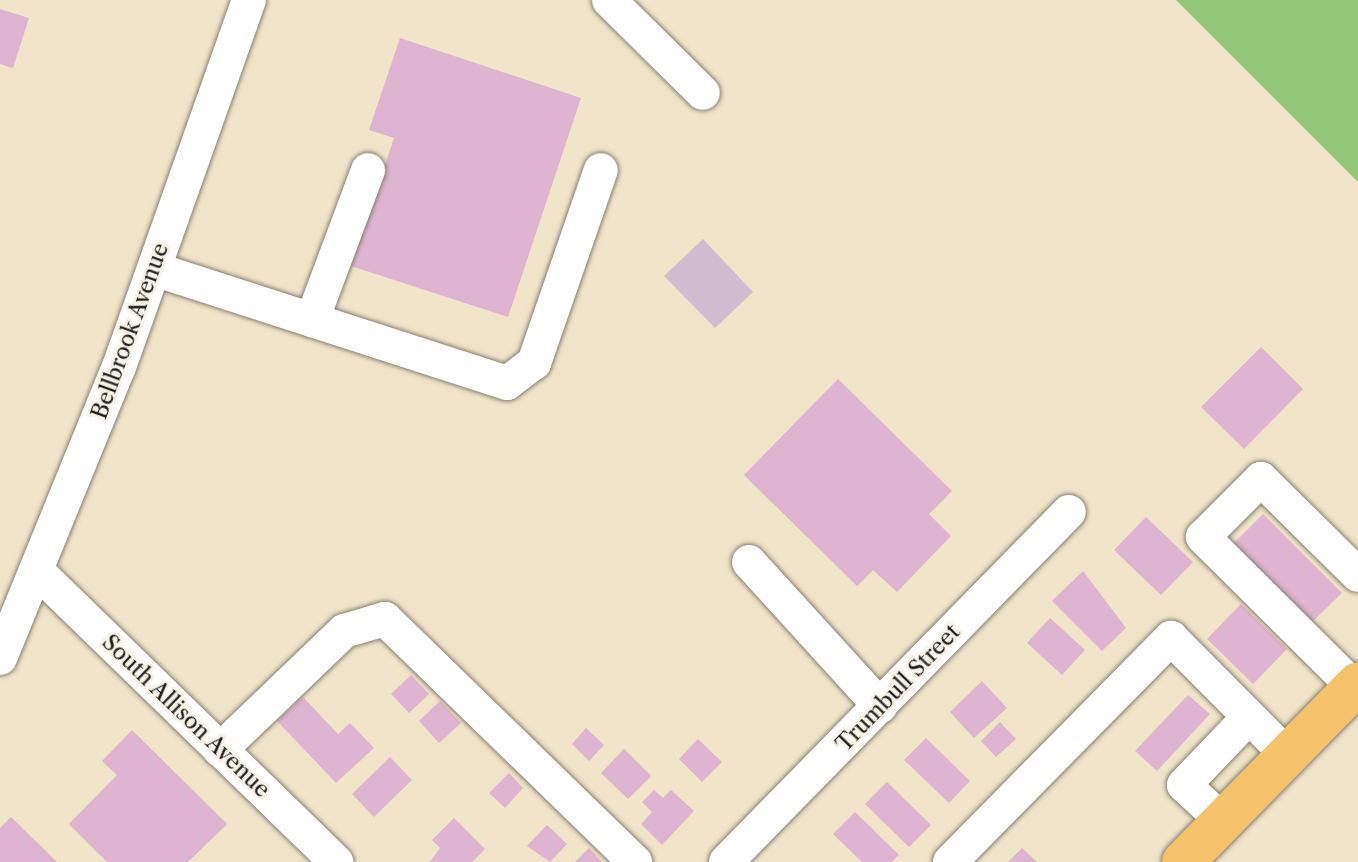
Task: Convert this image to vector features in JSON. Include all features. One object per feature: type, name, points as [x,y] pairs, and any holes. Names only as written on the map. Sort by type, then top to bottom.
[{"type":"main road","points":[[1183,862],[1356,685]]},
{"type":"street","name":"Bellbrook Avenue","points":[[0,658],[154,269],[249,0]]},
{"type":"street","points":[[609,0],[703,93]]},
{"type":"street","points":[[312,320],[368,170]]},
{"type":"street","points":[[154,269],[507,383],[534,363],[601,170]]},
{"type":"street","points":[[1356,685],[1203,537],[1261,479],[1358,575]]},
{"type":"street","name":"Trumbull Street","points":[[726,862],[1069,512]]},
{"type":"street","points":[[749,562],[880,706]]},
{"type":"street","name":"South Allison Avenue","points":[[36,570],[336,862]]},
{"type":"street","points":[[220,750],[344,631],[385,619],[635,862]]},
{"type":"street","points":[[950,862],[1171,638],[1287,755]]},
{"type":"street","points":[[1223,821],[1184,785],[1249,717]]},
{"type":"shaded area","points":[[703,239],[753,292],[715,328],[664,276]]},
{"type":"green space","points":[[1176,0],[1358,0],[1358,182]]},
{"type":"building","points":[[0,9],[29,18],[13,68],[0,64]]},
{"type":"building","points":[[400,38],[581,98],[508,317],[351,266],[394,138],[369,130]]},
{"type":"building","points":[[1261,347],[1303,389],[1244,449],[1201,407]]},
{"type":"building","points":[[838,379],[952,491],[929,514],[951,536],[897,592],[873,570],[857,586],[744,475]]},
{"type":"building","points":[[1263,514],[1342,593],[1310,624],[1231,546]]},
{"type":"building","points":[[1146,517],[1193,562],[1161,595],[1114,550]]},
{"type":"building","points":[[1083,571],[1126,628],[1102,651],[1052,601]]},
{"type":"building","points":[[1241,604],[1287,649],[1253,684],[1207,639]]},
{"type":"building","points":[[1050,618],[1085,650],[1062,675],[1027,643]]},
{"type":"building","points":[[411,675],[429,694],[409,713],[391,694]]},
{"type":"building","points":[[982,681],[1007,708],[974,738],[950,712]]},
{"type":"building","points":[[1188,695],[1210,714],[1157,771],[1135,751]]},
{"type":"building","points":[[303,697],[338,734],[350,723],[374,748],[336,783],[277,721]]},
{"type":"building","points":[[440,701],[461,723],[439,743],[419,721]]},
{"type":"building","points":[[1000,722],[1016,739],[996,757],[981,741]]},
{"type":"building","points":[[586,728],[604,745],[589,761],[572,744]]},
{"type":"building","points":[[132,730],[227,824],[188,862],[107,862],[69,824],[117,775],[102,761]]},
{"type":"building","points":[[926,738],[970,781],[949,803],[904,760]]},
{"type":"building","points":[[698,739],[722,762],[702,782],[679,759]]},
{"type":"building","points":[[624,749],[651,776],[628,799],[601,773]]},
{"type":"building","points":[[390,757],[412,780],[374,817],[352,794]]},
{"type":"building","points":[[509,773],[523,788],[505,808],[489,793]]},
{"type":"building","points":[[887,782],[931,825],[909,847],[865,804]]},
{"type":"building","points":[[654,790],[663,798],[671,790],[694,811],[662,845],[641,824],[652,812],[642,802]]},
{"type":"building","points":[[855,812],[899,855],[892,862],[862,862],[833,834]]},
{"type":"building","points":[[11,817],[57,862],[0,862],[0,828]]},
{"type":"building","points":[[454,818],[485,849],[472,862],[430,862],[440,848],[432,840]]},
{"type":"building","points":[[547,825],[567,844],[550,862],[527,846]]},
{"type":"building","points":[[589,848],[602,862],[575,862]]},
{"type":"building","points":[[1022,848],[1037,862],[1008,862]]}]
